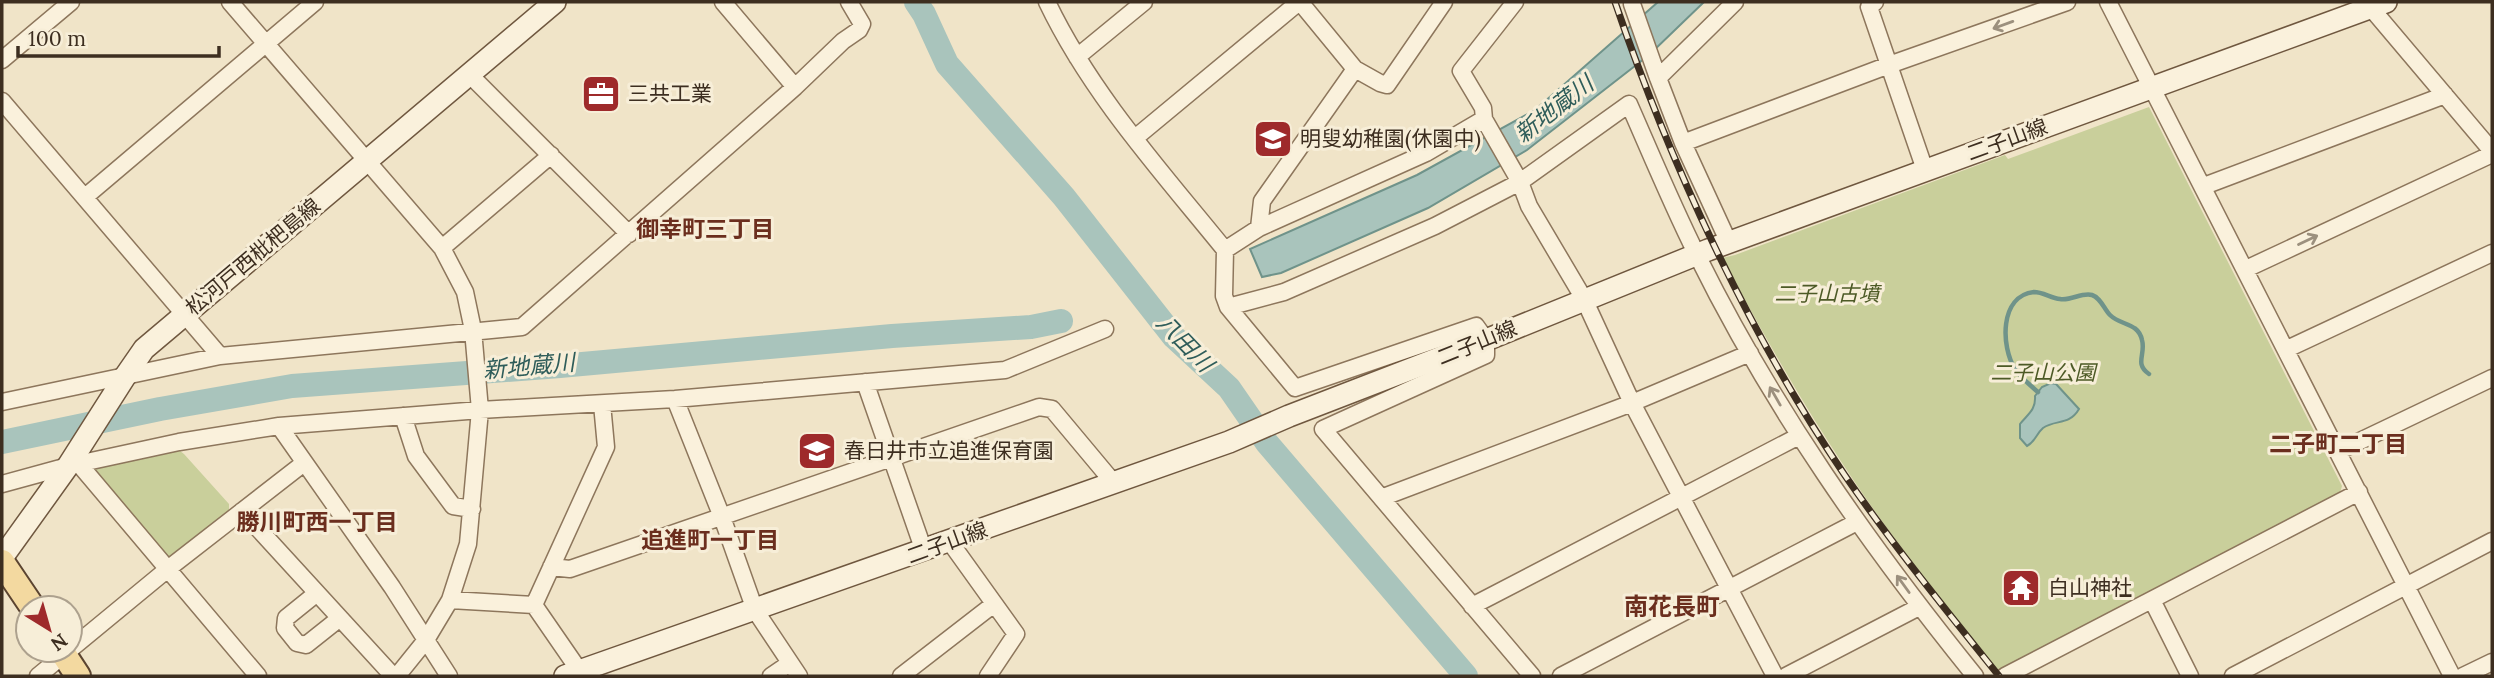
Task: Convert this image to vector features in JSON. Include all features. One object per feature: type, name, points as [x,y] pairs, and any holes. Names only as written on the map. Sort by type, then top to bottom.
[{"type":"main road","points":[[2,560],[24,594]]},
{"type":"street","points":[[2,60],[71,2]]},
{"type":"street","points":[[230,2],[442,248],[465,292],[473,330],[480,410],[468,544],[450,600],[426,640],[395,676],[242,511]]},
{"type":"street","points":[[85,197],[315,2]]},
{"type":"street","name":"松河戸西枇杷島線","points":[[2,560],[75,461],[123,378],[144,349],[555,2]]},
{"type":"street","points":[[723,2],[795,87]]},
{"type":"street","points":[[5,396],[123,378],[220,356],[522,327],[795,87],[843,41],[859,30],[862,24],[849,2]]},
{"type":"street","points":[[1047,2],[1077,57],[1135,138],[1225,250],[1224,296],[1228,307],[1294,388],[1476,326],[1486,340],[1486,355],[1323,429],[1532,676]]},
{"type":"street","points":[[1077,57],[1144,2]]},
{"type":"street","points":[[1135,138],[1300,2],[1355,69],[1387,85],[1444,2]]},
{"type":"street","points":[[1515,2],[1461,71],[1483,108],[1486,122],[1518,178],[1529,206],[1584,299],[1633,403],[1775,676]]},
{"type":"street","points":[[1658,78],[1735,2]]},
{"type":"street","points":[[1683,143],[1889,65],[2067,2]]},
{"type":"street","points":[[2108,2],[2453,675],[2492,662]]},
{"type":"street","points":[[1632,3],[1683,143],[1730,243]]},
{"type":"street","points":[[1869,4],[1925,170]]},
{"type":"street","points":[[2246,269],[2492,152],[2374,4]]},
{"type":"street","name":"二子山線","points":[[576,674],[1233,440],[1697,255],[2374,4]]},
{"type":"street","points":[[1259,228],[1262,201],[1355,69]]},
{"type":"street","points":[[470,75],[629,234]]},
{"type":"street","points":[[2204,186],[2445,95]]},
{"type":"street","points":[[2,101],[220,356]]},
{"type":"street","points":[[1228,307],[1284,292],[1435,226],[1518,178],[1629,104],[1697,255],[1749,353],[1799,436],[1919,607],[1975,676]]},
{"type":"street","points":[[1225,250],[1259,228],[1426,153],[1486,122]]},
{"type":"street","points":[[442,248],[551,155]]},
{"type":"street","points":[[2287,349],[2492,253]]},
{"type":"street","points":[[2,484],[75,461],[279,426],[480,410],[675,400],[1005,370],[1105,329]]},
{"type":"street","points":[[1381,498],[1633,403],[1749,353]]},
{"type":"street","points":[[2339,451],[2492,378]]},
{"type":"street","points":[[865,383],[924,551]]},
{"type":"street","points":[[675,400],[722,517],[755,610],[795,669],[771,676]]},
{"type":"street","points":[[534,604],[606,447],[602,404]]},
{"type":"street","points":[[551,568],[570,569],[1039,407],[1052,409],[1113,482]]},
{"type":"street","points":[[403,416],[416,456],[453,506],[472,509]]},
{"type":"street","points":[[279,426],[392,587],[449,676]]},
{"type":"street","points":[[1472,606],[1799,436]]},
{"type":"street","points":[[75,461],[169,568],[254,675]]},
{"type":"street","points":[[84,636],[304,463]]},
{"type":"street","points":[[2013,675],[2359,492]]},
{"type":"street","points":[[1561,676],[1729,591],[1857,522]]},
{"type":"street","points":[[2233,676],[2492,541]]},
{"type":"street","points":[[950,542],[1016,634],[988,676]]},
{"type":"street","points":[[317,593],[286,618],[285,628],[297,643],[306,645],[340,618]]},
{"type":"street","points":[[450,600],[534,604]]},
{"type":"street","points":[[2152,600],[2190,676]]},
{"type":"street","points":[[534,604],[576,674]]},
{"type":"street","points":[[901,676],[994,604]]},
{"type":"street","points":[[1786,676],[1919,607]]},
{"type":"green space","name":"二子山公園","points":[[2149,107],[2342,486],[2340,493],[1998,671],[1903,550],[1850,475],[1783,368],[1722,258],[2005,155],[2008,159]]},
{"type":"green space","points":[[176,448],[229,504],[229,510],[171,557],[165,556],[92,469],[93,466]]},
{"type":"water","points":[[1658,2],[1704,2],[1649,55],[1527,150],[1428,208],[1281,273],[1262,277],[1250,249],[1417,175],[1535,110]]},
{"type":"water","points":[[2056,384],[2079,409],[2071,418],[2043,428],[2027,446],[2020,438],[2020,424],[2033,408],[2035,396],[2042,387]]},
{"type":"waterway","name":"八田川","points":[[916,2],[947,64],[1064,197],[1174,337],[1229,388],[1267,443],[1466,676]]},
{"type":"waterway","points":[[2038,392],[2015,369],[2010,360],[2006,336],[2006,324],[2014,303],[2034,292],[2060,299],[2095,296],[2110,315],[2133,327],[2140,334],[2143,345],[2141,363],[2149,374]]},
{"type":"waterway","name":"新地蔵川","points":[[2,442],[160,409],[292,386],[1031,327],[1061,321]]},
{"type":"railway","points":[[1615,2],[1660,124],[1686,185],[1714,246],[1775,363],[1862,500],[1999,676]]},
{"type":"place","name":"三共工業","points":[[601,94]]},
{"type":"place","name":"明叟幼稚園(休園中)","points":[[1273,139]]},
{"type":"place","name":"春日井市立追進保育園","points":[[817,451]]},
{"type":"place","name":"白山神社","points":[[2021,588]]},
{"type":"district","name":"御幸町三丁目","points":[[705,229]]},
{"type":"district","name":"二子町二丁目","points":[[2338,444]]},
{"type":"district","name":"勝川町西一丁目","points":[[317,522]]},
{"type":"district","name":"追進町一丁目","points":[[710,540]]},
{"type":"district","name":"南花長町","points":[[1672,607]]},
{"type":"park label","name":"二子山古墳","points":[[1827,294]]}]
